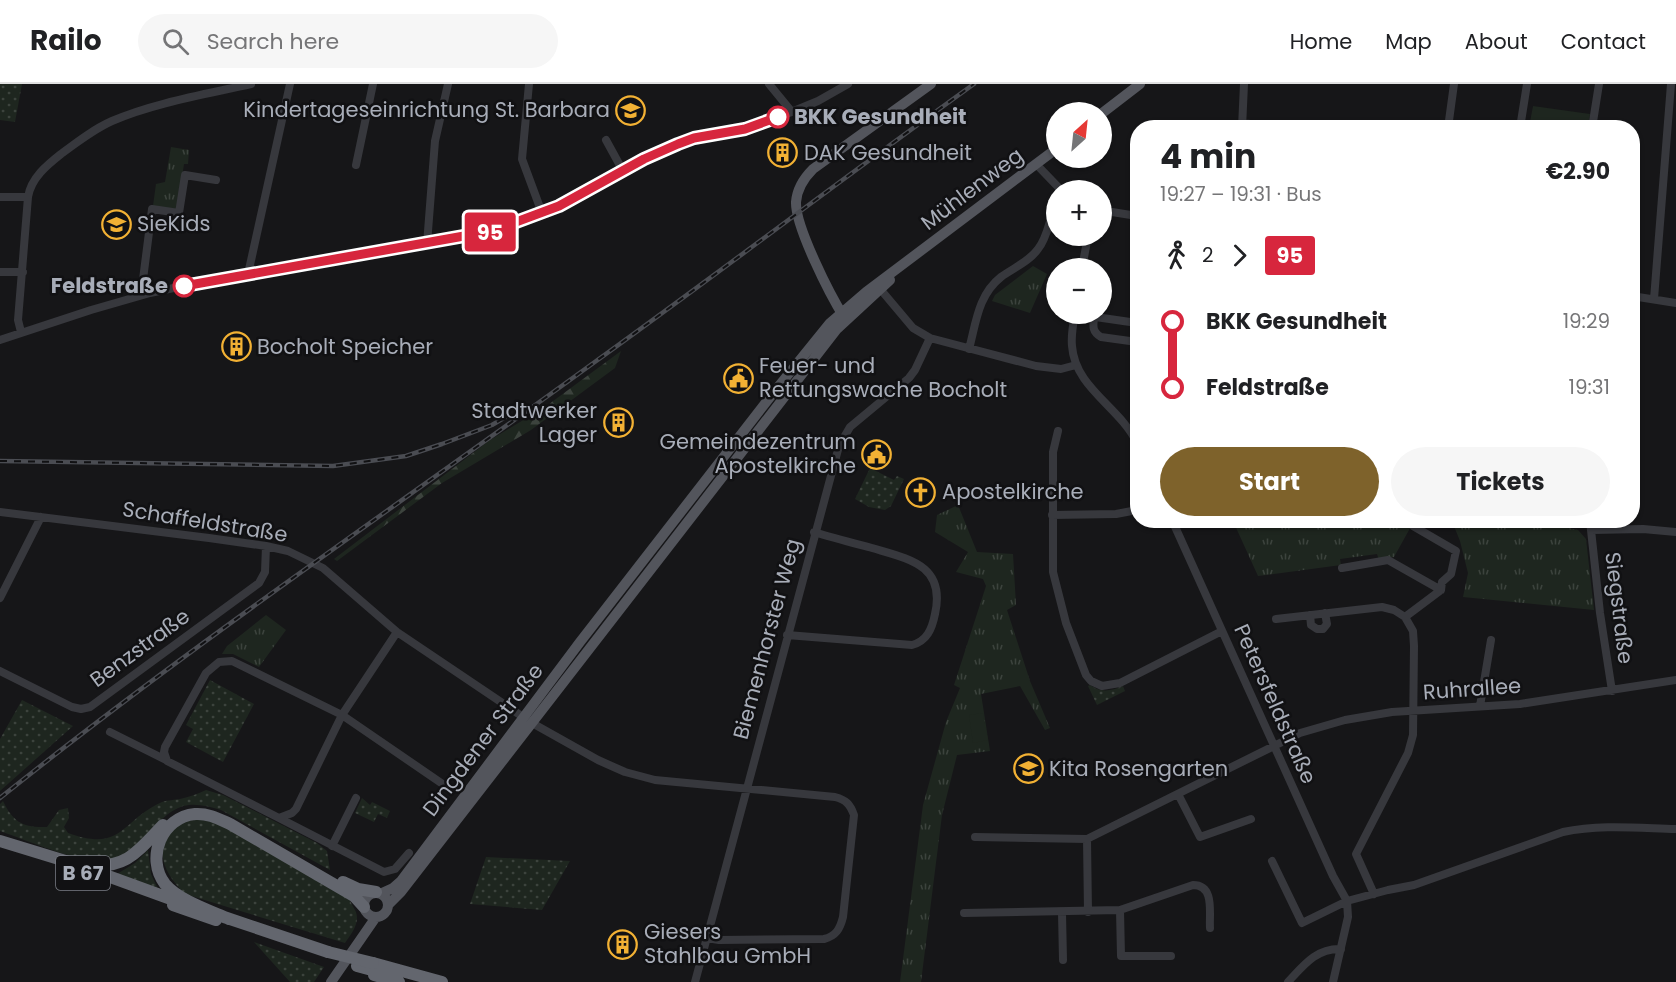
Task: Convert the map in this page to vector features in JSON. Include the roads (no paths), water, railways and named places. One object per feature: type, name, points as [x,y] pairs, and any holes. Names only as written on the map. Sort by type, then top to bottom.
[{"type":"highway","points":[[72,863],[99,866],[119,863],[134,855],[164,824],[178,814],[191,809],[207,810],[234,819],[350,885],[364,891],[379,893]]},
{"type":"highway","points":[[229,919],[179,895],[166,884],[160,874],[156,856],[158,845],[167,829],[182,817],[198,813],[230,824],[354,896],[369,913]]},
{"type":"highway","name":"B 67","points":[[0,841],[72,863],[366,968],[422,982]]},
{"type":"highway","name":"B 67","points":[[0,841],[217,921],[327,954]]},
{"type":"highway","points":[[366,968],[399,982]]},
{"type":"highway","name":"B 67","points":[[366,968],[442,982]]},
{"type":"main road","points":[[844,316],[828,291],[797,214],[796,203],[801,184],[813,169],[932,84]]},
{"type":"main road","points":[[1112,106],[1140,84]]},
{"type":"main road","name":"Mühlenweg","points":[[844,316],[912,259],[1046,156]]},
{"type":"main road","name":"Mühlenweg","points":[[844,316],[881,290],[912,259]]},
{"type":"main road","name":"Dingdener Straße","points":[[369,913],[386,912],[388,904],[401,892],[610,603],[830,323],[844,316]]},
{"type":"main road","name":"Dingdener Straße","points":[[331,982],[359,943],[369,913],[368,895],[393,888],[400,881],[527,720],[582,657],[837,329],[844,316]]},
{"type":"main road","name":"Dingdener Straße","points":[[582,657],[612,614],[614,609],[610,603]]},
{"type":"main road","points":[[379,893],[388,900],[388,904]]},
{"type":"street","points":[[21,332],[18,320],[28,197],[32,182],[50,163],[111,121],[154,107],[251,84]]},
{"type":"street","points":[[248,274],[290,84]]},
{"type":"street","points":[[356,165],[373,84]]},
{"type":"street","points":[[427,244],[435,141],[448,84]]},
{"type":"street","points":[[529,84],[522,159],[542,213]]},
{"type":"street","points":[[769,84],[792,112]]},
{"type":"street","points":[[1242,120],[1244,84]]},
{"type":"street","points":[[1449,120],[1454,84]]},
{"type":"street","points":[[1521,120],[1527,84]]},
{"type":"street","points":[[1593,120],[1599,84]]},
{"type":"street","points":[[1654,299],[1671,84]]},
{"type":"street","points":[[0,340],[141,295],[492,231],[542,213],[678,144],[694,138],[745,129],[818,101],[845,85]]},
{"type":"street","points":[[606,140],[622,171]]},
{"type":"street","points":[[1036,164],[1051,180]]},
{"type":"street","points":[[141,295],[152,209],[179,213],[185,175],[216,180]]},
{"type":"street","points":[[0,197],[28,197]]},
{"type":"street","points":[[1112,214],[1130,215]]},
{"type":"street","points":[[969,349],[978,310],[987,291],[998,279],[1029,258],[1039,248],[1046,230]]},
{"type":"street","points":[[0,272],[23,272]]},
{"type":"street","points":[[881,290],[913,327],[930,338],[1050,369],[1076,365]]},
{"type":"street","points":[[1640,297],[1676,303]]},
{"type":"street","points":[[1112,320],[1130,322]]},
{"type":"street","points":[[1073,324],[1071,340],[1076,365],[1083,378],[1122,419],[1130,432]]},
{"type":"street","points":[[1093,324],[1096,334],[1101,337],[1130,341]]},
{"type":"street","name":"Biemenhorster Weg","points":[[695,982],[836,455],[850,427],[909,378],[930,338]]},
{"type":"street","points":[[1058,431],[1053,452],[1053,572],[1075,649],[1086,675],[1091,681],[1102,686],[1120,683],[1222,631]]},
{"type":"street","points":[[1052,515],[1116,514],[1130,511]]},
{"type":"street","name":"Schaffeldstraße","points":[[0,512],[266,546],[295,554],[323,568],[397,632],[527,720],[598,760],[625,772],[655,780],[835,797],[851,806],[854,815],[841,925],[837,932],[824,939],[719,940],[707,938]]},
{"type":"street","points":[[0,598],[41,517]]},
{"type":"street","name":"Petersfeldstraße","points":[[1176,528],[1333,876],[1347,901]]},
{"type":"street","points":[[1405,617],[1441,590],[1442,582],[1451,574],[1456,551],[1416,528]]},
{"type":"street","name":"Siegstraße","points":[[1612,691],[1600,613],[1591,530],[1644,529],[1676,532]]},
{"type":"street","points":[[787,635],[912,645],[927,636],[934,620],[937,591],[933,578],[923,566],[905,558],[814,532]]},
{"type":"street","name":"Benzstraße","points":[[0,671],[72,707],[81,709],[90,707],[259,583],[265,572],[266,546]]},
{"type":"street","points":[[1342,568],[1388,560],[1441,590]]},
{"type":"street","points":[[1276,619],[1382,607],[1394,610],[1405,617],[1413,631],[1413,735],[1408,753],[1356,854],[1374,894]]},
{"type":"street","points":[[1310,615],[1311,625],[1317,629],[1323,629],[1327,624],[1325,613]]},
{"type":"street","points":[[279,818],[296,809],[342,715],[397,632]]},
{"type":"street","points":[[1480,706],[1491,640]]},
{"type":"street","points":[[167,761],[165,747],[206,673],[219,662],[232,661],[342,715],[447,787]]},
{"type":"street","name":"Ruhrallee","points":[[1087,839],[1300,733],[1345,720],[1368,715],[1520,704],[1676,680]]},
{"type":"street","points":[[110,732],[384,872],[395,869],[409,853]]},
{"type":"street","points":[[1178,794],[1200,837],[1251,819]]},
{"type":"street","points":[[332,846],[357,798]]},
{"type":"street","points":[[1272,861],[1302,923],[1347,901],[1414,885],[1563,832],[1604,827],[1676,829]]},
{"type":"street","points":[[975,837],[1087,839],[1088,912]]},
{"type":"street","points":[[964,914],[1120,910],[1193,885],[1200,885],[1209,895],[1210,928]]},
{"type":"street","points":[[1333,982],[1348,917],[1347,901]]},
{"type":"street","points":[[1120,910],[1121,956],[1171,956]]},
{"type":"street","points":[[1062,913],[1063,960]]},
{"type":"street","points":[[1288,982],[1309,959],[1330,948],[1341,949]]},
{"type":"railway","points":[[0,798],[219,631],[518,418],[974,84]]},
{"type":"railway","points":[[0,461],[333,466],[406,456],[492,425],[509,415]]},
{"type":"place","name":"Kindertageseinrichtung St. Barbara","points":[[631,110]]},
{"type":"place","name":"BKK Gesundheit","points":[[778,117]]},
{"type":"place","name":"DAK Gesundheit","points":[[783,153]]},
{"type":"place","name":"SieKids","points":[[116,224]]},
{"type":"place","name":"Feldstraße","points":[[184,286]]},
{"type":"place","name":"Bocholt Speicher","points":[[236,347]]},
{"type":"place","name":"Feuer- und Rettungswache Bocholt","points":[[738,378]]},
{"type":"place","name":"Stadtwerker Lager","points":[[618,423]]},
{"type":"place","name":"Gemeindezentrum Apostelkirche","points":[[877,454]]},
{"type":"place","name":"Apostelkirche","points":[[921,492]]},
{"type":"place","name":"Kita Rosengarten","points":[[1028,769]]},
{"type":"place","name":"Giesers Stahlbau GmbH","points":[[623,944]]}]
